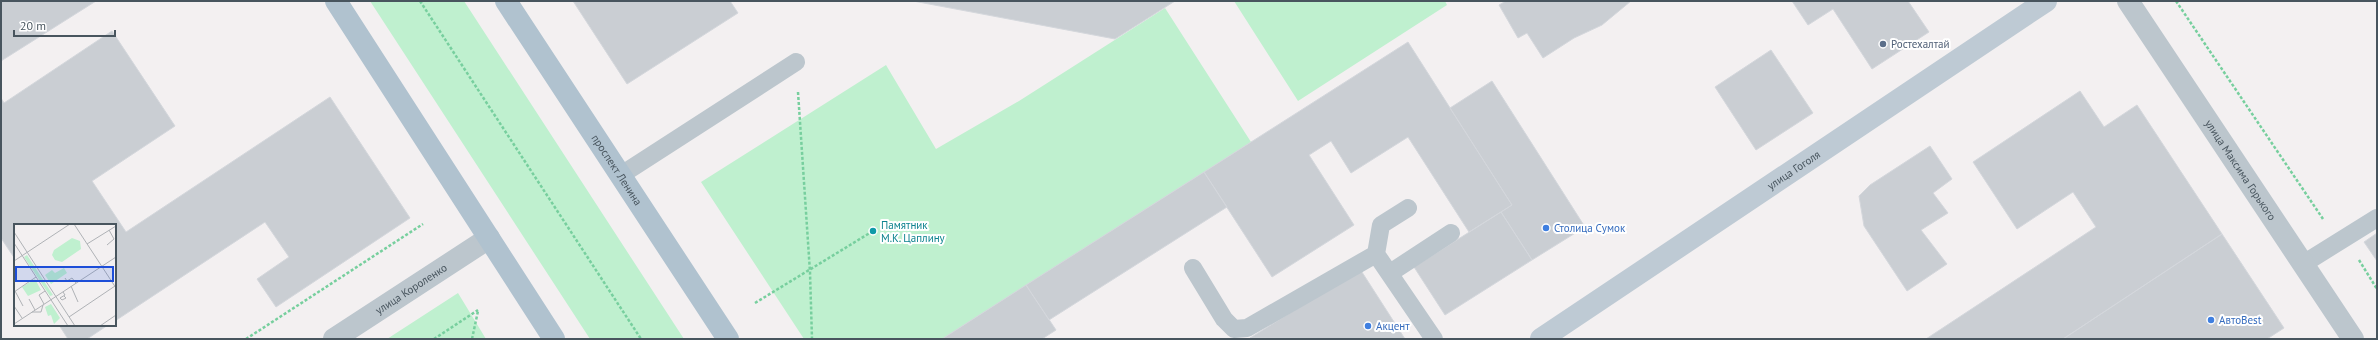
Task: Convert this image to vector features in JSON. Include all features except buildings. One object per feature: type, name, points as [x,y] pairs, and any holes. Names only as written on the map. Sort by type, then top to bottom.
[{"type":"main road","points":[[336,1],[554,339]]},
{"type":"main road","name":"проспект Ленина","points":[[506,1],[728,339]]},
{"type":"street","name":"улица Гоголя","points":[[1541,339],[2046,1]]},
{"type":"street","name":"улица Максима Горького","points":[[2128,1],[2353,339]]},
{"type":"street","name":"улица Короленко","points":[[334,339],[489,238]]},
{"type":"lane","points":[[621,175],[796,62]]},
{"type":"lane","points":[[1408,208],[1381,225],[1376,254],[1434,339]]},
{"type":"lane","points":[[2303,264],[2377,218]]},
{"type":"lane","points":[[1390,273],[1451,233]]},
{"type":"lane","points":[[1193,268],[1224,319],[1234,329],[1247,328],[1376,254]]},
{"type":"path","points":[[420,1],[641,339]]},
{"type":"path","points":[[2176,1],[2329,227],[2345,238],[2377,288]]},
{"type":"path","points":[[796,62],[810,272],[812,339]]},
{"type":"path","points":[[246,339],[424,224]]},
{"type":"path","points":[[755,304],[810,272],[873,231]]},
{"type":"path","points":[[434,339],[478,310],[472,339]]},
{"type":"green space","points":[[370,1],[464,1],[684,339],[590,339]]},
{"type":"green space","points":[[1234,1],[1445,1],[1447,5],[1298,101]]},
{"type":"green space","points":[[1165,8],[1251,142],[942,339],[804,339],[701,182],[886,65],[936,149],[1019,101]]},
{"type":"green space","points":[[458,293],[486,339],[387,339]]},
{"type":"place","name":"Ростехалтай","points":[[1883,44]]},
{"type":"place","name":"Столица Сумок","points":[[1546,228]]},
{"type":"place","name":"Памятник М.К. Цаплину","points":[[873,231]]},
{"type":"place","name":"АвтоBest","points":[[2211,320]]},
{"type":"place","name":"Акцент","points":[[1368,326]]}]
